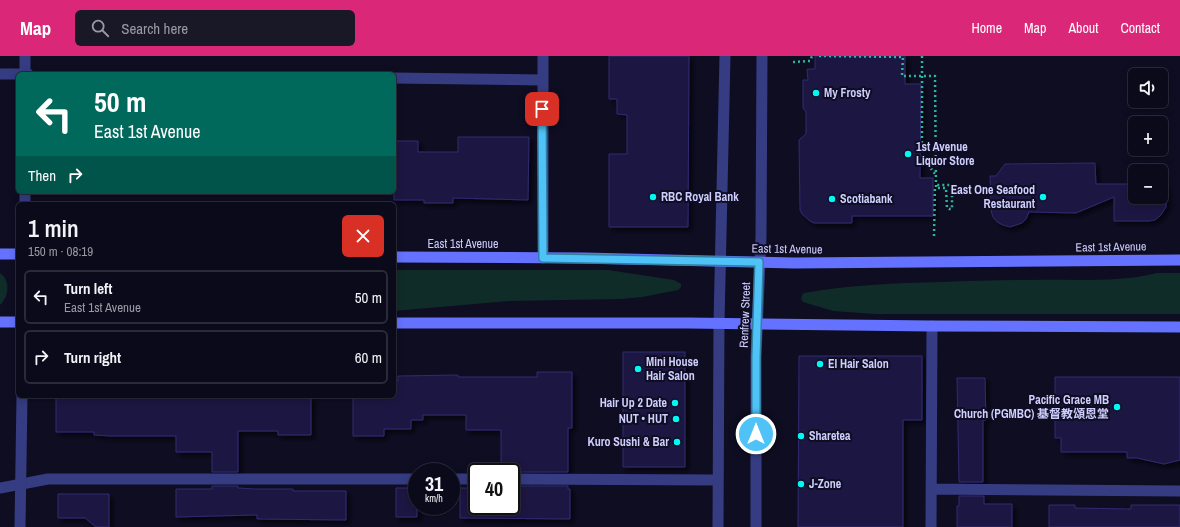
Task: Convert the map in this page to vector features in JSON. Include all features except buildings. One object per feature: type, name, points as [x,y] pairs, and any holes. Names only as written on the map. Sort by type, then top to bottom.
[{"type":"main road","points":[[0,254],[16,254]]},
{"type":"main road","name":"East 1st Avenue","points":[[396,257],[811,263],[1180,260]]},
{"type":"main road","points":[[0,322],[16,322]]},
{"type":"main road","points":[[396,323],[719,323],[1180,327]]},
{"type":"street","points":[[25,56],[25,72]]},
{"type":"street","points":[[543,56],[543,258]]},
{"type":"street","name":"Renfrew Street","points":[[718,527],[717,480],[719,323],[725,56]]},
{"type":"street","name":"Renfrew Street","points":[[756,527],[757,324],[762,56]]},
{"type":"street","points":[[0,74],[16,74]]},
{"type":"street","points":[[396,78],[542,80]]},
{"type":"street","points":[[931,527],[932,326]]},
{"type":"street","points":[[20,527],[22,398]]},
{"type":"street","points":[[0,488],[48,479],[408,479]]},
{"type":"street","points":[[520,479],[717,480]]},
{"type":"street","points":[[932,489],[1180,491]]},
{"type":"path","points":[[793,62],[810,62],[812,56]]},
{"type":"path","points":[[820,56],[903,57],[902,76],[935,76],[935,128],[936,173],[936,181],[936,188],[946,188],[947,208],[952,209],[952,185],[941,185],[935,185]]},
{"type":"path","points":[[922,56],[922,156],[935,174],[934,236]]},
{"type":"green space","points":[[396,270],[608,270],[674,280],[681,284],[681,287],[678,290],[642,297],[621,299],[509,301],[396,311]]},
{"type":"green space","points":[[0,273],[6,280],[8,289],[0,305]]},
{"type":"green space","points":[[1157,273],[1180,273],[1180,314],[875,314],[833,311],[803,302],[801,299],[804,293],[872,285],[986,281],[1095,280],[1126,278]]},
{"type":"place","name":"My Frosty","points":[[816,93]]},
{"type":"place","name":"1st Avenue Liquor Store","points":[[908,154]]},
{"type":"place","name":"RBC Royal Bank","points":[[653,197]]},
{"type":"place","name":"East One Seafood Restaurant","points":[[1043,197]]},
{"type":"place","name":"Scotiabank","points":[[832,199]]},
{"type":"place","name":"El Hair Salon","points":[[820,364]]},
{"type":"place","name":"Mini House Hair Salon","points":[[638,369]]},
{"type":"place","name":"Hair Up 2 Date","points":[[675,403]]},
{"type":"place","name":"Pacific Grace MB Church (PGMBC) 基督教頌恩堂","points":[[1117,407]]},
{"type":"place","name":"NUT • HUT","points":[[676,419]]},
{"type":"place","name":"Sharetea","points":[[801,436]]},
{"type":"place","name":"Kuro Sushi & Bar","points":[[677,442]]},
{"type":"place","name":"J-Zone","points":[[801,484]]},
{"type":"route","points":[[542,109],[544,228],[543,258],[759,262],[756,357],[756,434]]}]
